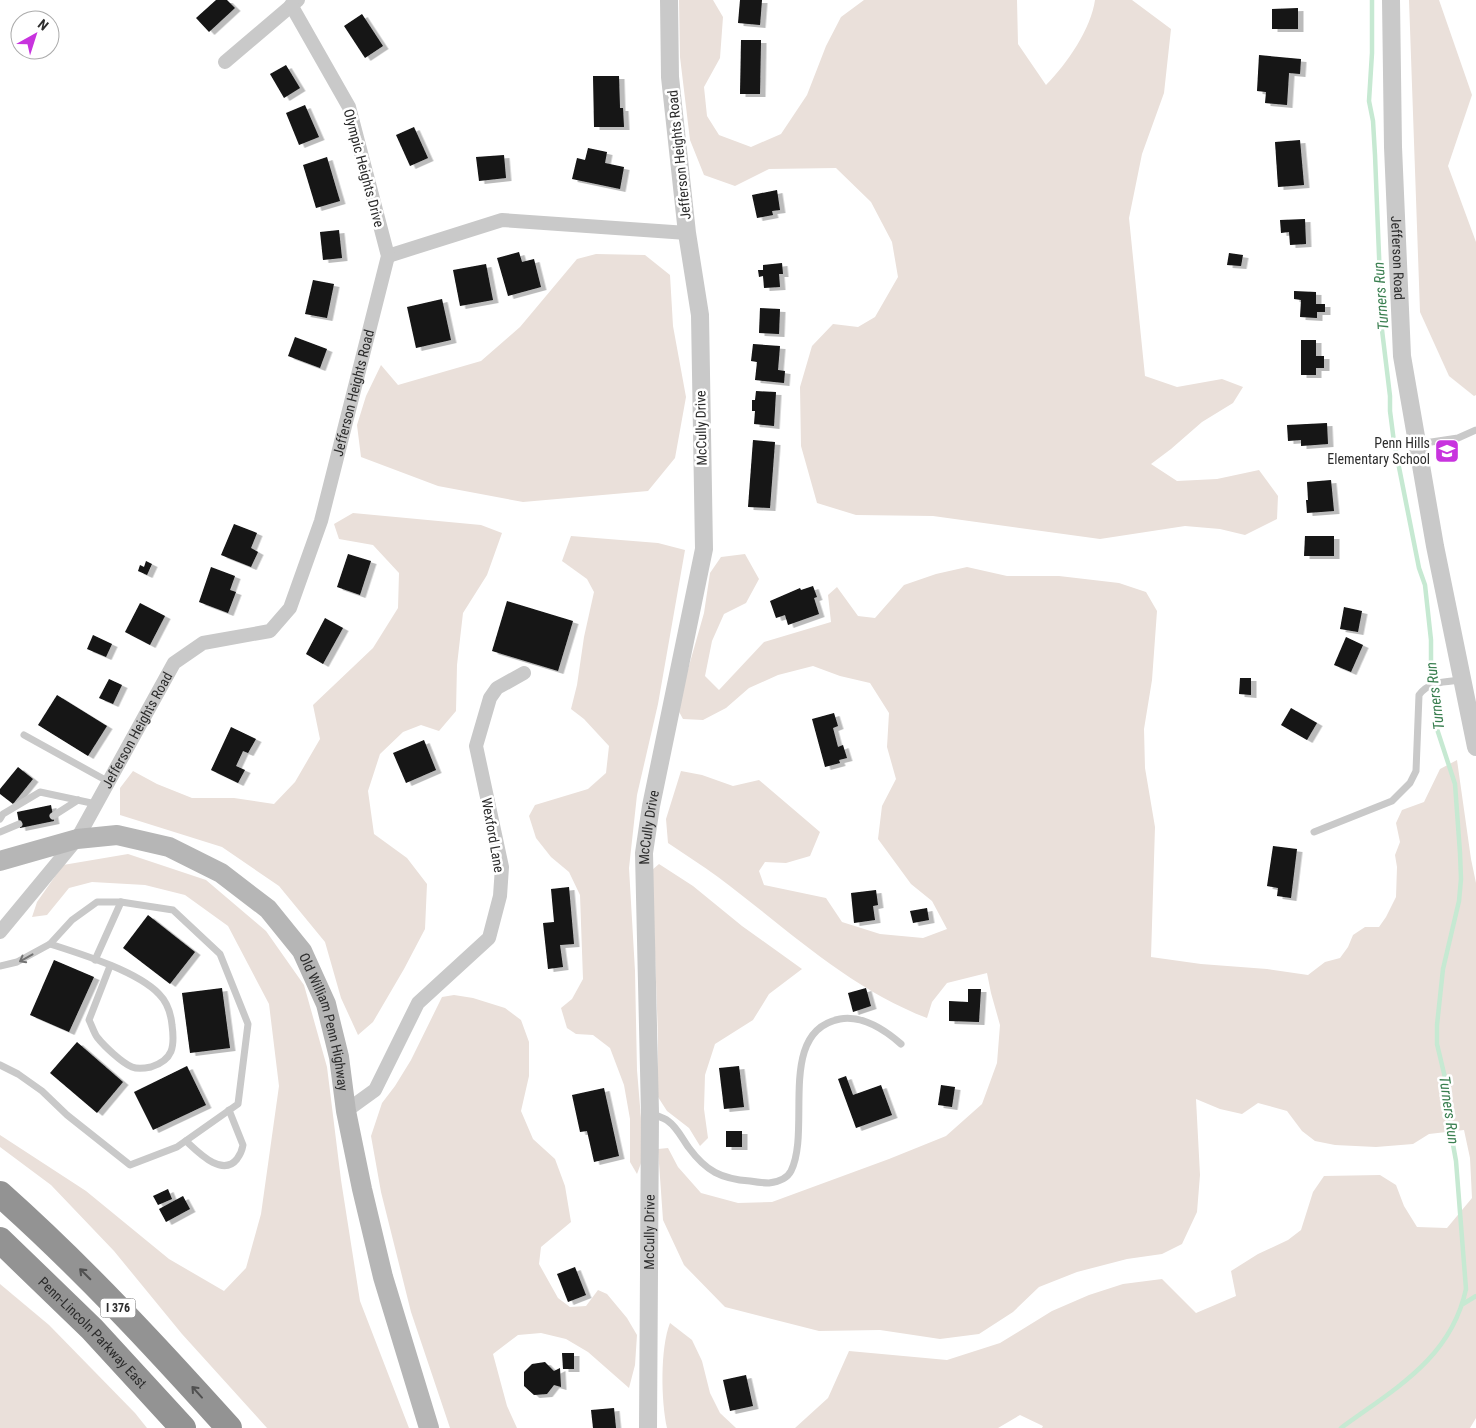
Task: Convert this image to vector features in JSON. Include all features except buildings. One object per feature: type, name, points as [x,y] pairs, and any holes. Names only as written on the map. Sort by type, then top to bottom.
[{"type":"highway","name":"I 376","points":[[0,1194],[116,1305],[230,1428]]},
{"type":"highway","name":"Penn-Lincoln Parkway East","points":[[0,1240],[92,1329],[183,1428]]},
{"type":"main road","name":"Old William Penn Highway","points":[[0,861],[77,839],[117,835],[169,847],[221,873],[268,909],[302,951],[326,1004],[339,1056],[346,1111],[362,1189],[383,1277],[429,1428]]},
{"type":"street","name":"Jefferson Heights Road","points":[[0,932],[77,839],[174,663],[203,643],[270,631],[290,608],[321,521],[388,256],[502,220],[687,234],[670,77],[669,0]]},
{"type":"street","name":"Jefferson Road","points":[[1391,0],[1393,146],[1402,356],[1435,546],[1476,747]]},
{"type":"street","points":[[225,62],[295,2]]},
{"type":"street","name":"Olympic Heights Drive","points":[[295,2],[348,107],[388,256]]},
{"type":"street","name":"McCully Drive","points":[[648,1428],[650,1113],[644,853],[651,806],[704,549],[700,315],[687,234]]},
{"type":"street","name":"Wexford Lane","points":[[346,1111],[375,1090],[418,1003],[489,938],[500,896],[502,867],[476,746],[490,698],[497,688],[524,673]]},
{"type":"lane","points":[[1418,444],[1458,438],[1476,430]]},
{"type":"lane","points":[[1314,832],[1392,801],[1410,783],[1416,770],[1419,695],[1424,688],[1430,685],[1462,680]]},
{"type":"lane","points":[[24,734],[108,782]]},
{"type":"lane","points":[[0,819],[3,814],[40,792],[96,804]]},
{"type":"lane","points":[[53,816],[78,800]]},
{"type":"lane","points":[[0,832],[19,824]]},
{"type":"lane","points":[[0,966],[18,962],[50,944],[72,920],[97,902],[121,902],[173,910],[220,954],[248,1024],[238,1104],[177,1147],[130,1165],[67,1115],[42,1091],[18,1074],[0,1065]]},
{"type":"lane","points":[[94,960],[121,902]]},
{"type":"lane","points":[[50,944],[94,960],[137,976],[161,995],[171,1016],[173,1033],[172,1049],[164,1062],[148,1068],[133,1068],[96,1036],[89,1020],[110,966]]},
{"type":"lane","points":[[650,1113],[668,1121],[700,1162],[723,1178],[767,1183],[783,1180],[791,1173],[797,1147],[801,1059],[810,1040],[822,1026],[830,1021],[843,1018],[872,1023],[887,1032],[901,1044]]},
{"type":"lane","points":[[186,1141],[213,1163],[227,1166],[234,1163],[242,1150],[242,1145],[229,1110]]},
{"type":"shaded area","points":[[679,0],[713,0],[723,17],[720,58],[704,87],[707,116],[719,135],[751,147],[781,134],[807,95],[826,46],[841,17],[864,0],[1017,0],[1018,44],[1046,85],[1077,46],[1089,23],[1095,0],[1132,0],[1171,29],[1164,93],[1142,154],[1129,218],[1145,376],[1177,387],[1222,379],[1243,387],[1233,403],[1202,422],[1151,464],[1177,481],[1217,479],[1259,470],[1278,496],[1277,519],[1245,535],[1220,529],[1185,526],[1100,539],[933,516],[856,515],[817,503],[801,446],[800,387],[812,346],[833,324],[858,327],[875,317],[898,277],[892,242],[871,202],[836,168],[769,169],[735,186],[704,175],[690,140],[680,57]]},
{"type":"shaded area","points":[[1409,0],[1439,0],[1472,95],[1448,166],[1476,242],[1476,395],[1474,396],[1449,376],[1420,312]]},
{"type":"shaded area","points":[[596,254],[645,255],[670,275],[673,326],[686,397],[675,458],[648,491],[523,502],[438,486],[361,457],[357,425],[366,396],[381,365],[398,385],[481,361],[520,327],[577,259]]},
{"type":"shaded area","points":[[353,513],[481,525],[502,533],[487,575],[463,613],[457,665],[456,711],[439,731],[421,725],[403,732],[380,754],[368,791],[374,834],[407,858],[427,884],[425,929],[373,1022],[358,1035],[341,998],[325,942],[279,886],[222,847],[120,815],[120,788],[133,771],[157,784],[192,798],[234,798],[274,804],[295,782],[320,739],[313,705],[373,648],[398,608],[399,573],[373,545],[339,539],[334,524]]},
{"type":"shaded area","points":[[571,536],[658,543],[685,550],[658,704],[637,795],[629,868],[635,971],[637,1070],[644,1155],[637,1174],[630,1162],[630,1119],[624,1085],[610,1048],[593,1035],[576,1034],[567,1028],[561,1008],[572,999],[583,979],[580,895],[569,872],[551,857],[536,838],[529,816],[535,805],[588,789],[606,773],[609,746],[584,719],[571,709],[594,592],[587,579],[562,561]]},
{"type":"shaded area","points":[[745,554],[759,579],[746,603],[724,614],[712,641],[705,676],[719,690],[764,642],[831,622],[828,595],[837,587],[858,616],[875,618],[904,585],[936,574],[967,567],[1007,576],[1059,576],[1119,583],[1146,592],[1157,611],[1152,680],[1144,729],[1145,768],[1155,827],[1151,957],[1308,975],[1325,962],[1340,958],[1348,947],[1353,935],[1365,927],[1379,927],[1396,897],[1397,867],[1395,855],[1400,842],[1396,823],[1402,810],[1424,802],[1440,769],[1457,760],[1476,883],[1476,1418],[1470,1428],[1042,1428],[1043,1426],[1020,1415],[998,1428],[795,1428],[828,1398],[849,1351],[947,1360],[1000,1343],[1052,1311],[1089,1295],[1123,1284],[1162,1279],[1196,1313],[1236,1296],[1231,1271],[1258,1254],[1288,1240],[1301,1230],[1313,1192],[1324,1176],[1380,1175],[1396,1185],[1404,1206],[1417,1227],[1447,1228],[1472,1198],[1470,1158],[1464,1130],[1429,1134],[1413,1144],[1376,1147],[1335,1145],[1315,1141],[1302,1131],[1287,1111],[1258,1103],[1242,1114],[1220,1109],[1196,1099],[1200,1175],[1197,1212],[1182,1244],[1162,1254],[1127,1259],[1077,1272],[1039,1287],[1013,1312],[979,1334],[940,1339],[880,1330],[819,1331],[725,1307],[684,1265],[663,1220],[658,1149],[668,1148],[678,1167],[701,1193],[738,1203],[772,1202],[946,1136],[982,1104],[997,1063],[1000,1025],[987,973],[947,983],[932,1002],[927,1018],[870,990],[844,973],[718,877],[668,843],[666,819],[681,771],[702,775],[733,786],[759,780],[820,832],[810,856],[786,863],[765,862],[759,871],[764,885],[826,898],[842,922],[880,934],[923,938],[947,929],[932,901],[911,884],[878,839],[882,806],[896,779],[887,747],[889,713],[870,683],[840,676],[813,666],[778,675],[749,688],[726,708],[703,720],[683,719],[677,708],[704,613],[710,573],[721,557]]},
{"type":"shaded area","points":[[128,854],[206,880],[266,931],[304,985],[327,1067],[341,1180],[360,1301],[409,1428],[267,1428],[182,1334],[114,1251],[51,1185],[0,1147],[0,1135],[86,1191],[169,1259],[224,1291],[246,1268],[261,1214],[279,1086],[269,1004],[228,926],[185,895],[145,885],[92,882],[69,888],[47,915],[32,917],[37,902],[63,865]]},
{"type":"shaded area","points":[[659,864],[693,886],[742,926],[802,969],[769,994],[753,1020],[715,1044],[705,1075],[704,1109],[708,1138],[700,1146],[689,1128],[667,1111],[658,1097],[658,1037],[652,870]]},
{"type":"shaded area","points":[[454,995],[473,998],[505,1008],[521,1020],[529,1042],[529,1076],[521,1111],[533,1139],[555,1159],[565,1186],[571,1222],[541,1247],[539,1264],[558,1298],[570,1307],[586,1306],[598,1290],[607,1294],[627,1318],[637,1335],[635,1365],[629,1388],[588,1352],[566,1339],[541,1333],[518,1335],[493,1354],[507,1406],[517,1428],[450,1428],[411,1312],[381,1192],[371,1136],[382,1103],[411,1060],[442,997]]},
{"type":"shaded area","points":[[0,1284],[49,1325],[135,1413],[147,1428],[0,1428]]},
{"type":"shaded area","points":[[670,1323],[692,1340],[702,1361],[710,1393],[720,1413],[736,1428],[667,1428],[662,1375],[664,1346]]},
{"type":"waterway","name":"Turners Run","points":[[1341,1428],[1400,1385],[1434,1353],[1448,1335],[1466,1289],[1456,1161],[1448,1117],[1447,1086],[1437,1044],[1437,1025],[1443,969],[1459,901],[1461,879],[1455,784],[1437,729],[1438,695],[1431,669],[1431,640],[1425,585],[1419,568],[1394,442],[1390,411],[1382,330],[1373,121],[1369,101],[1372,53],[1372,0]]},
{"type":"waterway","points":[[1463,1304],[1476,1296]]},
{"type":"place","name":"Penn Hills Elementary School","points":[[1447,451]]}]
